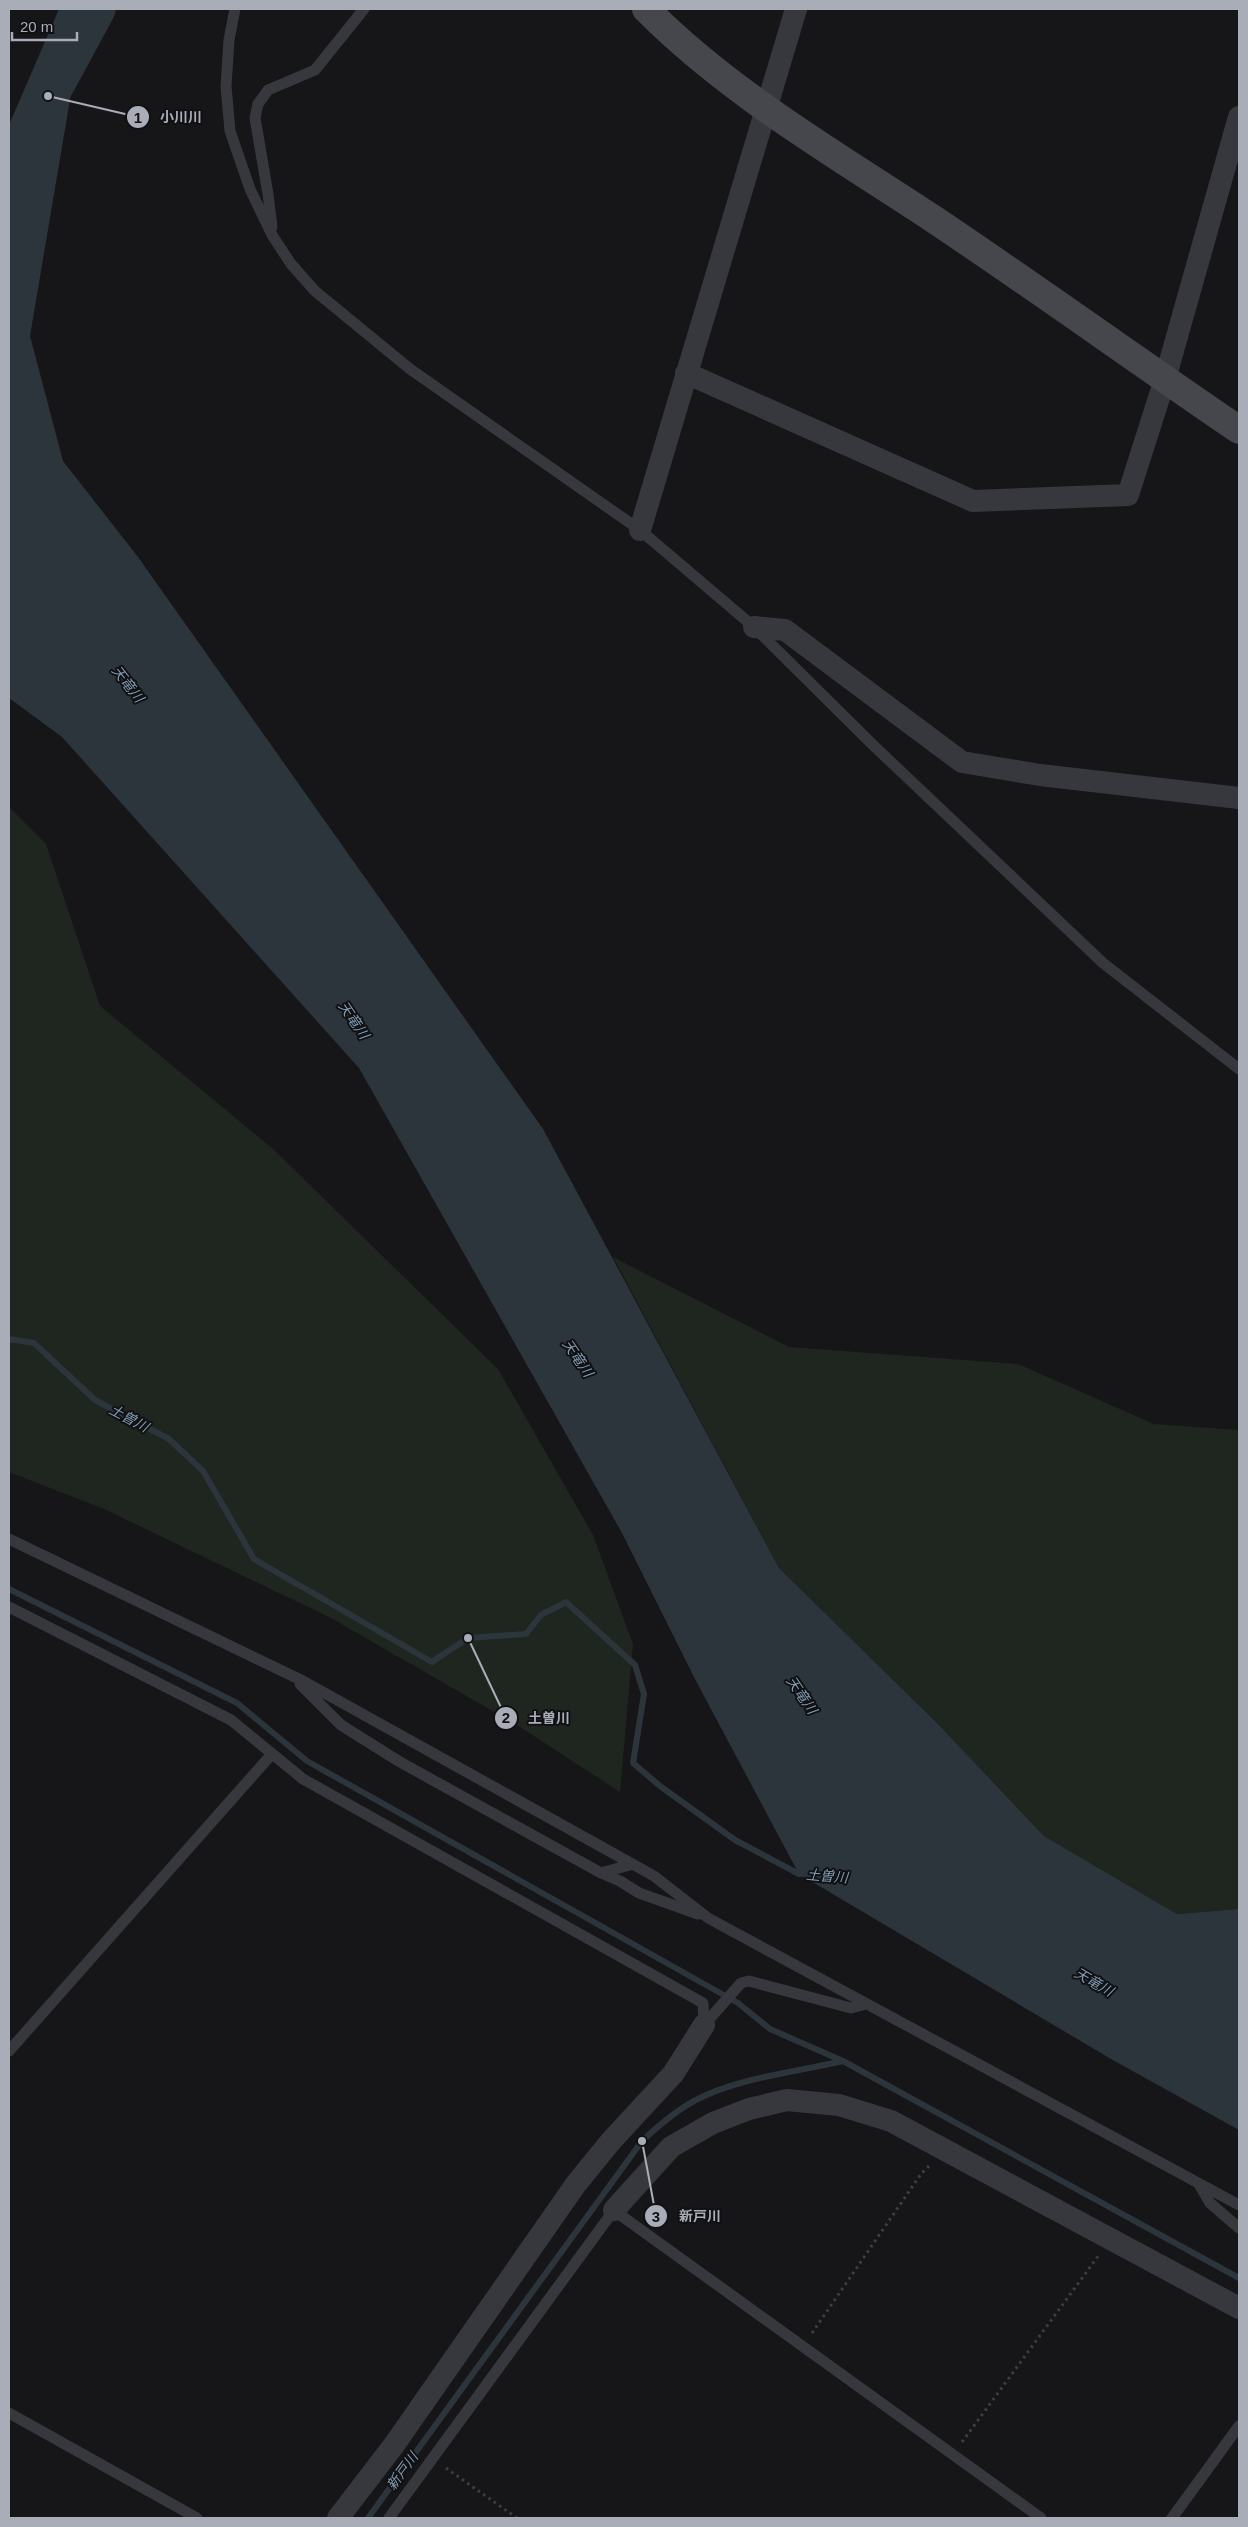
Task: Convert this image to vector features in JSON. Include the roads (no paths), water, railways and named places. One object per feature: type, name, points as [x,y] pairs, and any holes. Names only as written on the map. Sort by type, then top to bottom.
[{"type":"street","points":[[646,9],[669,32],[766,108],[950,230],[1239,430]]},
{"type":"street","points":[[640,530],[796,9]]},
{"type":"street","points":[[686,373],[973,501],[1128,496],[1165,379],[1239,117]]},
{"type":"street","points":[[754,627],[785,630],[962,762],[1040,775],[1239,798]]},
{"type":"street","points":[[338,2518],[394,2445],[576,2184],[611,2141],[673,2074],[704,2025]]},
{"type":"street","points":[[611,2208],[671,2147],[713,2123],[749,2109],[787,2100],[839,2105],[892,2121],[1239,2308]]},
{"type":"lane","points":[[235,9],[229,40],[226,86],[230,131],[250,189],[272,235],[291,264],[315,291],[410,369],[640,530],[754,627],[873,745],[1103,963],[1239,1069]]},
{"type":"lane","points":[[272,235],[268,194],[255,118],[258,104],[268,90],[315,70],[364,9]]},
{"type":"lane","points":[[9,1539],[292,1676],[654,1876],[708,1918],[1239,2205]]},
{"type":"lane","points":[[9,1607],[231,1720],[271,1755],[303,1779],[703,2003],[704,2025]]},
{"type":"lane","points":[[292,1676],[341,1725],[400,1762],[601,1873],[620,1881],[639,1894],[708,1918]]},
{"type":"lane","points":[[9,2052],[271,1755]]},
{"type":"lane","points":[[601,1873],[633,1864]]},
{"type":"lane","points":[[704,2025],[721,2008],[741,1983],[750,1981],[851,2008],[866,2004]]},
{"type":"lane","points":[[1199,2184],[1210,2203],[1239,2228]]},
{"type":"lane","points":[[389,2518],[611,2208],[1041,2518]]},
{"type":"lane","points":[[9,2413],[197,2518]]},
{"type":"lane","points":[[1172,2518],[1239,2426]]},
{"type":"water","name":"天竜川","points":[[59,9],[83,9],[85,11],[30,336],[63,461],[138,557],[543,1129],[779,1568],[938,1724],[1044,1836],[1177,1914],[1239,1909],[1239,2130],[1111,2059],[799,1874],[696,1681],[622,1533],[359,1068],[62,737],[9,698],[9,125]]},
{"type":"waterway","points":[[56,83],[96,9]]},
{"type":"waterway","name":"土曽川","points":[[9,1339],[34,1343],[95,1400],[169,1439],[203,1471],[254,1559],[432,1662],[468,1638],[526,1634],[541,1615],[566,1602],[635,1665],[644,1694],[633,1763],[660,1786],[735,1840],[799,1874],[806,1874]]},
{"type":"waterway","points":[[9,1589],[237,1703],[307,1761],[738,2003],[770,2029],[843,2061],[1239,2278]]},
{"type":"waterway","name":"新戸川","points":[[368,2518],[642,2141],[680,2110],[711,2093],[767,2076],[843,2061]]},
{"type":"place","name":"小川川","points":[[48,96]]},
{"type":"place","name":"土曽川","points":[[468,1638]]},
{"type":"place","name":"新戸川","points":[[642,2141]]}]
